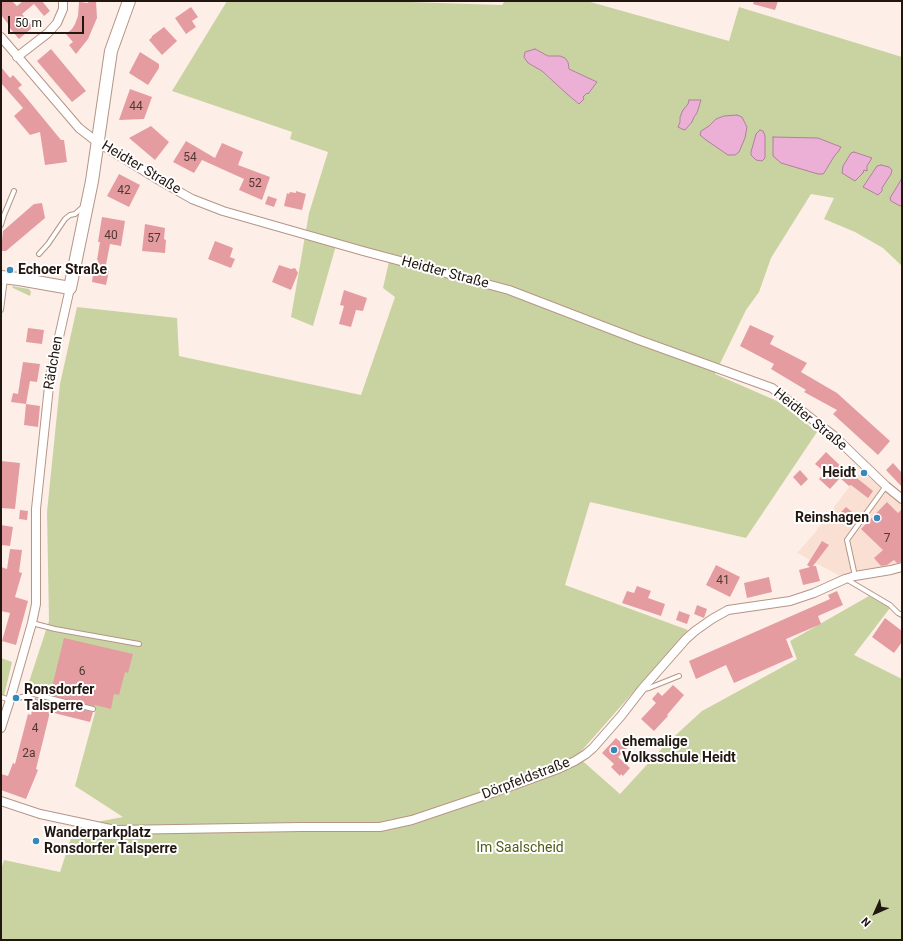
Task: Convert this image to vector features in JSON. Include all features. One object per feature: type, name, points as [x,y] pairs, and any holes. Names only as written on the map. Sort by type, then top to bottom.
[{"type":"street","points":[[17,57],[48,33],[58,23],[63,9],[63,1]]},
{"type":"street","name":"Rädchen","points":[[1,728],[32,623],[36,604],[36,509],[50,377],[92,181],[110,51],[129,1]]},
{"type":"street","name":"Heidter Straße","points":[[1,37],[79,128],[97,142],[162,182],[192,198],[223,211],[363,251],[509,290],[639,340],[772,388],[834,436],[886,486],[902,499]]},
{"type":"street","points":[[3,277],[70,288]]},
{"type":"street","name":"Dörpfeldstraße","points":[[1,801],[40,814],[116,830],[380,827],[412,820],[551,772],[586,754],[621,716],[642,689],[686,639],[695,630],[712,618],[728,610],[790,601],[814,593],[845,579],[902,567]]},
{"type":"street","points":[[890,570],[902,574]]},
{"type":"lane","points":[[1,225],[14,192]]},
{"type":"lane","points":[[39,254],[48,244],[65,219],[70,215],[75,214],[87,204]]},
{"type":"lane","points":[[1,310],[3,277]]},
{"type":"lane","points":[[855,576],[847,540],[886,486]]},
{"type":"lane","points":[[845,579],[890,605],[902,615]]},
{"type":"lane","points":[[32,623],[55,629],[139,644]]},
{"type":"lane","points":[[642,689],[649,688],[679,676]]},
{"type":"lane","points":[[1,697],[10,700],[34,694],[93,709]]},
{"type":"shaded area","points":[[535,49],[548,56],[560,56],[565,58],[568,62],[569,69],[597,82],[588,94],[587,93],[583,97],[584,99],[579,104],[542,71],[528,63],[524,57],[525,52]]},
{"type":"shaded area","points":[[689,100],[701,100],[697,113],[685,130],[678,127],[680,117]]},
{"type":"shaded area","points":[[737,115],[742,117],[747,127],[745,138],[739,152],[735,155],[728,155],[700,135],[701,131],[716,119],[724,116]]},
{"type":"shaded area","points":[[760,130],[763,131],[765,136],[765,158],[762,161],[756,160],[751,155],[756,134]]},
{"type":"shaded area","points":[[773,137],[818,138],[841,147],[824,173],[818,174],[781,163],[773,156]]},
{"type":"shaded area","points":[[854,152],[872,158],[867,166],[867,171],[864,170],[855,181],[842,173],[843,166],[851,153]]},
{"type":"shaded area","points":[[881,165],[889,167],[892,170],[882,188],[882,191],[878,195],[863,187],[877,166]]},
{"type":"shaded area","points":[[901,180],[902,205],[900,206],[891,201],[890,198]]},
{"type":"shaded area","points":[[861,471],[902,504],[902,564],[842,577],[797,553],[813,535]]},
{"type":"green space","name":"Im Saalscheid","points":[[227,1],[379,1],[502,5],[505,1],[587,1],[729,41],[739,7],[902,57],[902,266],[883,248],[855,232],[824,219],[834,198],[811,194],[771,258],[759,292],[746,310],[715,374],[777,401],[817,432],[746,538],[590,502],[565,585],[688,630],[577,756],[620,794],[666,744],[702,711],[797,659],[790,641],[869,596],[890,608],[854,655],[902,679],[902,940],[1,940],[1,870],[4,860],[60,872],[75,826],[123,817],[75,786],[96,709],[26,691],[49,621],[47,512],[60,384],[77,307],[177,318],[179,356],[361,395],[395,297],[383,288],[390,257],[337,242],[313,326],[291,317],[309,213],[328,152],[290,139],[292,132],[172,91]],"holes":[[[535,49],[548,56],[560,56],[568,62],[569,69],[597,82],[583,97],[579,104],[542,71],[528,63]]]},
{"type":"green space","points":[[12,286],[29,289],[31,292],[30,296],[13,288]]},
{"type":"green space","points":[[1,658],[12,662],[4,696],[1,695]]},
{"type":"building","points":[[1,1],[12,1],[17,6],[23,1],[42,1],[50,11],[44,16],[34,4],[22,14],[33,27],[19,39],[1,15]]},
{"type":"building","points":[[89,1],[96,1],[97,18],[88,39],[76,54],[69,45],[73,42],[66,34],[75,24],[78,16],[79,2],[88,3]]},
{"type":"building","points":[[754,1],[778,1],[775,10],[753,4]]},
{"type":"building","points":[[191,7],[198,17],[192,21],[196,27],[186,34],[175,18]]},
{"type":"building","points":[[164,27],[177,41],[162,55],[149,40]]},
{"type":"building","points":[[51,49],[86,91],[72,102],[37,61]]},
{"type":"building","points":[[140,52],[159,64],[159,68],[148,85],[129,73]]},
{"type":"building","points":[[1,67],[10,78],[13,75],[22,85],[18,88],[61,140],[64,140],[67,162],[45,165],[40,132],[30,135],[14,116],[23,108],[1,83]]},
{"type":"building","points":[[130,89],[152,97],[144,119],[119,120]]},
{"type":"building","points":[[151,126],[169,142],[155,160],[129,138]]},
{"type":"building","points":[[186,141],[215,158],[222,143],[243,152],[238,165],[270,177],[262,200],[239,190],[244,179],[202,160],[194,173],[173,162]]},
{"type":"building","points":[[119,174],[140,185],[129,207],[107,196]]},
{"type":"building","points":[[296,191],[306,194],[302,210],[284,206],[287,193],[296,193]]},
{"type":"building","points":[[268,196],[277,199],[274,207],[265,204]]},
{"type":"building","points":[[42,203],[45,218],[6,251],[1,251],[3,231],[34,204]]},
{"type":"building","points":[[102,217],[125,221],[121,246],[110,244],[105,270],[109,271],[106,285],[92,282],[93,274],[96,275],[100,242],[98,242]]},
{"type":"building","points":[[145,224],[165,228],[165,253],[142,251]]},
{"type":"building","points":[[215,241],[233,248],[230,257],[235,259],[231,268],[208,259]]},
{"type":"building","points":[[279,265],[291,269],[295,268],[298,273],[291,290],[272,282]]},
{"type":"building","points":[[344,290],[367,298],[363,311],[356,310],[351,327],[339,324],[344,306],[340,305]]},
{"type":"building","points":[[750,325],[774,336],[770,344],[807,363],[801,372],[837,393],[890,441],[878,455],[833,414],[837,410],[804,392],[806,390],[771,369],[774,364],[740,346]]},
{"type":"building","points":[[28,328],[44,330],[42,344],[26,342]]},
{"type":"building","points":[[23,362],[40,364],[37,382],[30,381],[26,404],[11,402],[13,393],[18,394]]},
{"type":"building","points":[[26,404],[40,406],[38,427],[24,425]]},
{"type":"building","points":[[826,452],[847,472],[848,471],[873,491],[868,498],[851,485],[849,486],[840,478],[830,489],[819,479],[825,472],[815,464]]},
{"type":"building","points":[[1,461],[20,463],[15,509],[1,508]]},
{"type":"building","points":[[893,463],[902,473],[902,487],[886,470]]},
{"type":"building","points":[[800,470],[808,479],[801,486],[793,477]]},
{"type":"building","points":[[887,502],[898,513],[902,509],[902,562],[897,563],[894,560],[887,565],[881,566],[874,558],[883,550],[861,529]]},
{"type":"building","points":[[846,507],[852,512],[844,522],[837,516]]},
{"type":"building","points":[[20,510],[28,511],[27,520],[19,519]]},
{"type":"building","points":[[1,525],[13,527],[10,546],[1,545]]},
{"type":"building","points":[[822,541],[829,545],[813,566],[816,566],[820,581],[803,585],[799,570],[810,567],[807,565]]},
{"type":"building","points":[[10,549],[22,550],[19,572],[22,573],[15,597],[28,601],[16,645],[2,641],[10,613],[1,611],[1,567],[7,569]]},
{"type":"building","points":[[716,565],[740,577],[730,597],[706,585]]},
{"type":"building","points":[[769,577],[772,592],[747,598],[744,583]]},
{"type":"building","points":[[637,586],[651,591],[648,598],[665,604],[661,616],[622,603],[627,591],[634,593]]},
{"type":"building","points":[[837,591],[843,605],[818,616],[821,624],[786,639],[793,657],[734,683],[726,665],[696,679],[689,661],[830,599],[828,595]]},
{"type":"building","points":[[697,605],[707,609],[704,618],[694,614]]},
{"type":"building","points":[[679,611],[690,615],[687,624],[676,620]]},
{"type":"building","points":[[885,618],[902,631],[902,642],[894,653],[872,637]]},
{"type":"building","points":[[64,638],[133,654],[128,673],[125,672],[119,695],[114,694],[111,709],[50,695]]},
{"type":"building","points":[[673,685],[684,695],[654,731],[641,719],[656,703],[652,699],[658,692],[662,696]]},
{"type":"building","points":[[35,698],[93,712],[90,722],[50,712],[36,769],[38,770],[26,799],[1,790],[1,774],[8,776],[13,763],[15,764],[28,714],[31,715]]},
{"type":"building","name":"ehemalige Volksschule Heidt","points":[[616,738],[627,748],[618,757],[630,768],[623,776],[621,774],[620,776],[611,767],[614,764],[602,753]]},
{"type":"place","name":"Echoer Straße","points":[[10,270]]},
{"type":"place","name":"Heidt","points":[[864,473]]},
{"type":"place","name":"Reinshagen","points":[[877,518]]},
{"type":"place","name":"Ronsdorfer Talsperre","points":[[16,698]]},
{"type":"place","name":"ehemalige Volksschule Heidt","points":[[614,750]]},
{"type":"place","name":"Wanderparkplatz Ronsdorfer Talsperre","points":[[36,841]]}]
